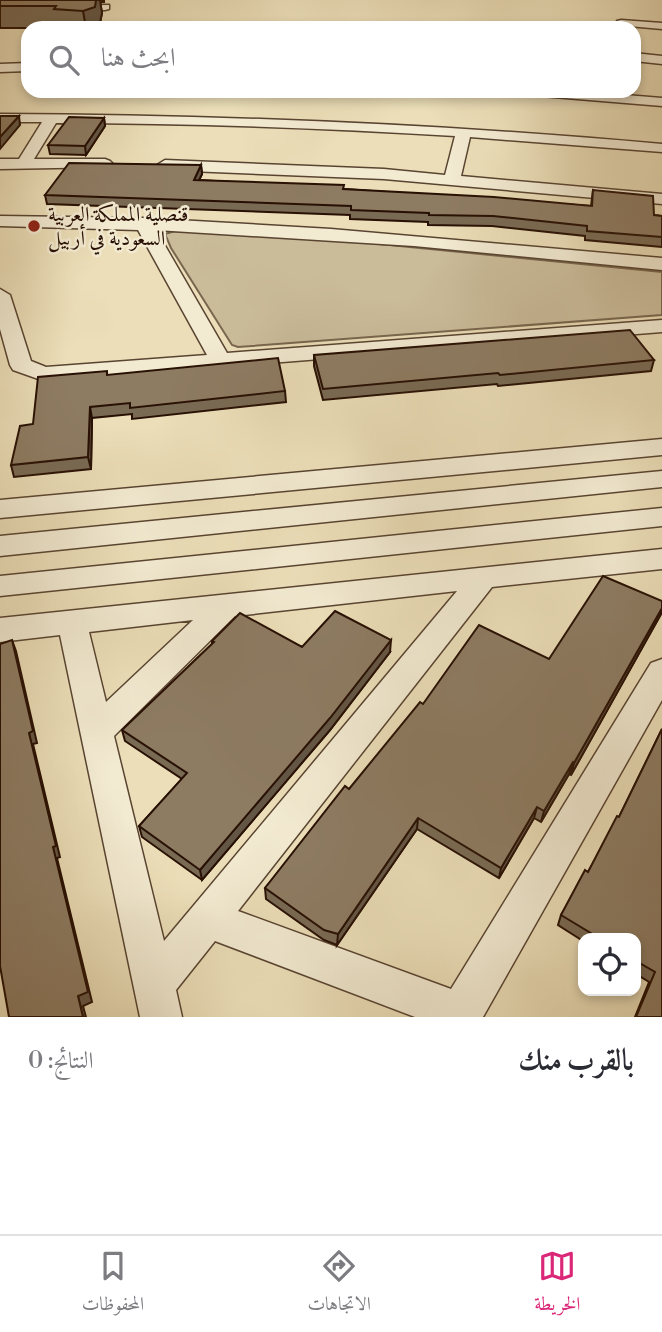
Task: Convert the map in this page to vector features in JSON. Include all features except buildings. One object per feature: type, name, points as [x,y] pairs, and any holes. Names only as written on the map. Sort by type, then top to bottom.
[{"type":"street","points":[[1,10],[45,4],[71,8],[106,7]]},
{"type":"street","points":[[61,21],[71,8]]},
{"type":"street","points":[[641,24],[662,26]]},
{"type":"street","points":[[641,58],[662,60]]},
{"type":"street","points":[[0,62],[21,62]]},
{"type":"street","points":[[0,68],[21,67]]},
{"type":"street","points":[[641,94],[662,96]]},
{"type":"street","points":[[573,98],[662,103]]},
{"type":"street","points":[[0,118],[231,119],[464,131],[531,130],[662,148]]},
{"type":"street","points":[[24,163],[52,118]]},
{"type":"street","points":[[452,179],[464,131]]},
{"type":"street","points":[[0,163],[122,165]]},
{"type":"street","points":[[150,165],[312,170],[452,179],[662,199]]},
{"type":"street","points":[[0,221],[143,223],[338,233],[495,245],[662,264]]},
{"type":"street","points":[[143,223],[221,361]]},
{"type":"street","points":[[0,295],[22,365],[31,370],[60,375],[662,326]]},
{"type":"street","points":[[0,509],[662,447]]},
{"type":"street","points":[[0,546],[662,479]]},
{"type":"street","points":[[543,491],[561,528]]},
{"type":"street","points":[[0,586],[662,517]]},
{"type":"street","points":[[0,630],[662,559]]},
{"type":"street","points":[[158,1001],[208,919],[484,578]]},
{"type":"street","points":[[98,731],[229,604]]},
{"type":"street","points":[[72,622],[158,1001]]},
{"type":"street","points":[[208,919],[461,1015],[662,672]]},
{"type":"shaded area","points":[[175,231],[349,241],[662,272],[662,315],[238,347],[232,345],[171,248],[165,234]]},
{"type":"place","name":"قنصلية المملكة العربية السعودية في أربيل","points":[[34,226]]}]
